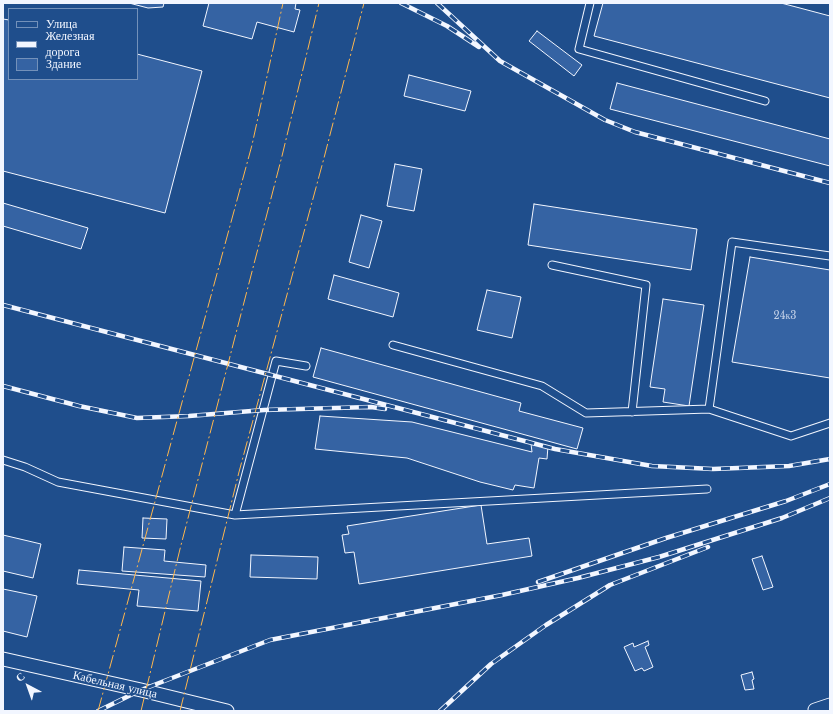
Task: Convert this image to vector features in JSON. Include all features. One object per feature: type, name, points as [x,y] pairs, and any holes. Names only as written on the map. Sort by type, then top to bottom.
[{"type":"street","name":"Кабельная улица","points":[[3,659],[227,711]]},
{"type":"street","points":[[815,711],[830,705]]},
{"type":"lane","points":[[590,3],[578,49],[766,101]]},
{"type":"lane","points":[[710,409],[732,242],[830,256]]},
{"type":"lane","points":[[552,265],[646,285],[632,412]]},
{"type":"lane","points":[[392,345],[542,386],[586,413],[710,409],[791,436],[830,423]]},
{"type":"lane","points":[[235,515],[276,361],[306,366]]},
{"type":"lane","points":[[3,460],[25,467],[58,482],[235,515],[708,489]]},
{"type":"building","points":[[129,3],[164,3],[163,7],[148,8]]},
{"type":"building","points":[[209,3],[296,3],[295,9],[300,10],[294,32],[257,22],[252,39],[203,26]]},
{"type":"building","points":[[603,3],[781,3],[830,16],[830,98],[594,36]]},
{"type":"building","points":[[3,19],[8,20],[8,80],[138,80],[138,54],[202,71],[165,213],[3,171]]},
{"type":"building","points":[[537,31],[582,65],[574,76],[529,41]]},
{"type":"building","points":[[409,75],[471,91],[465,111],[404,96]]},
{"type":"building","points":[[617,83],[830,139],[830,166],[610,109]]},
{"type":"building","points":[[395,164],[422,169],[414,211],[387,206]]},
{"type":"building","points":[[3,203],[88,228],[81,249],[3,226]]},
{"type":"building","points":[[534,204],[697,229],[691,270],[528,245]]},
{"type":"building","points":[[361,215],[382,221],[369,268],[349,262]]},
{"type":"building","points":[[750,257],[830,270],[830,378],[732,362]]},
{"type":"building","points":[[334,275],[399,293],[393,317],[328,299]]},
{"type":"building","points":[[487,290],[521,297],[512,338],[477,330]]},
{"type":"building","points":[[663,299],[704,305],[689,406],[663,402],[665,389],[650,387]]},
{"type":"building","points":[[321,348],[521,403],[519,411],[583,428],[577,449],[313,377]]},
{"type":"building","points":[[320,416],[412,422],[532,452],[531,444],[548,446],[547,459],[539,458],[534,488],[515,485],[513,490],[480,482],[407,458],[315,449]]},
{"type":"building","points":[[481,505],[487,544],[529,538],[532,556],[359,584],[354,552],[345,553],[342,535],[349,534],[347,526]]},
{"type":"building","points":[[143,518],[167,519],[166,539],[142,538]]},
{"type":"building","points":[[3,535],[41,544],[33,578],[3,571]]},
{"type":"building","points":[[124,547],[165,550],[164,561],[206,565],[205,577],[122,571]]},
{"type":"building","points":[[251,555],[318,557],[317,579],[250,577]]},
{"type":"building","points":[[762,556],[773,587],[763,590],[752,559]]},
{"type":"building","points":[[79,570],[201,581],[198,611],[137,606],[139,590],[77,584]]},
{"type":"building","points":[[3,589],[37,596],[27,637],[3,631]]},
{"type":"building","points":[[648,641],[649,645],[645,647],[653,667],[644,671],[642,668],[635,671],[624,647],[633,643],[634,647]]},
{"type":"building","points":[[752,672],[754,689],[745,690],[741,675]]},
{"type":"railway","points":[[401,3],[447,26],[479,47]]},
{"type":"railway","points":[[437,3],[500,61],[605,120],[635,132],[830,183]]},
{"type":"railway","points":[[3,305],[555,449],[652,466],[713,469],[789,466],[830,459]]},
{"type":"railway","points":[[3,386],[79,406],[137,418],[189,416],[264,410],[371,407],[385,409]]},
{"type":"railway","points":[[538,582],[666,538],[786,501],[830,484]]},
{"type":"railway","points":[[98,711],[141,690],[270,640],[502,595],[578,578],[659,557],[782,518],[830,498]]},
{"type":"railway","points":[[440,711],[491,664],[546,625],[610,585],[708,547]]},
{"type":"power","points":[[98,711],[252,145],[283,3]]},
{"type":"power","points":[[141,711],[180,549],[282,156],[319,3]]},
{"type":"power","points":[[180,711],[239,472],[324,158],[364,3]]}]
